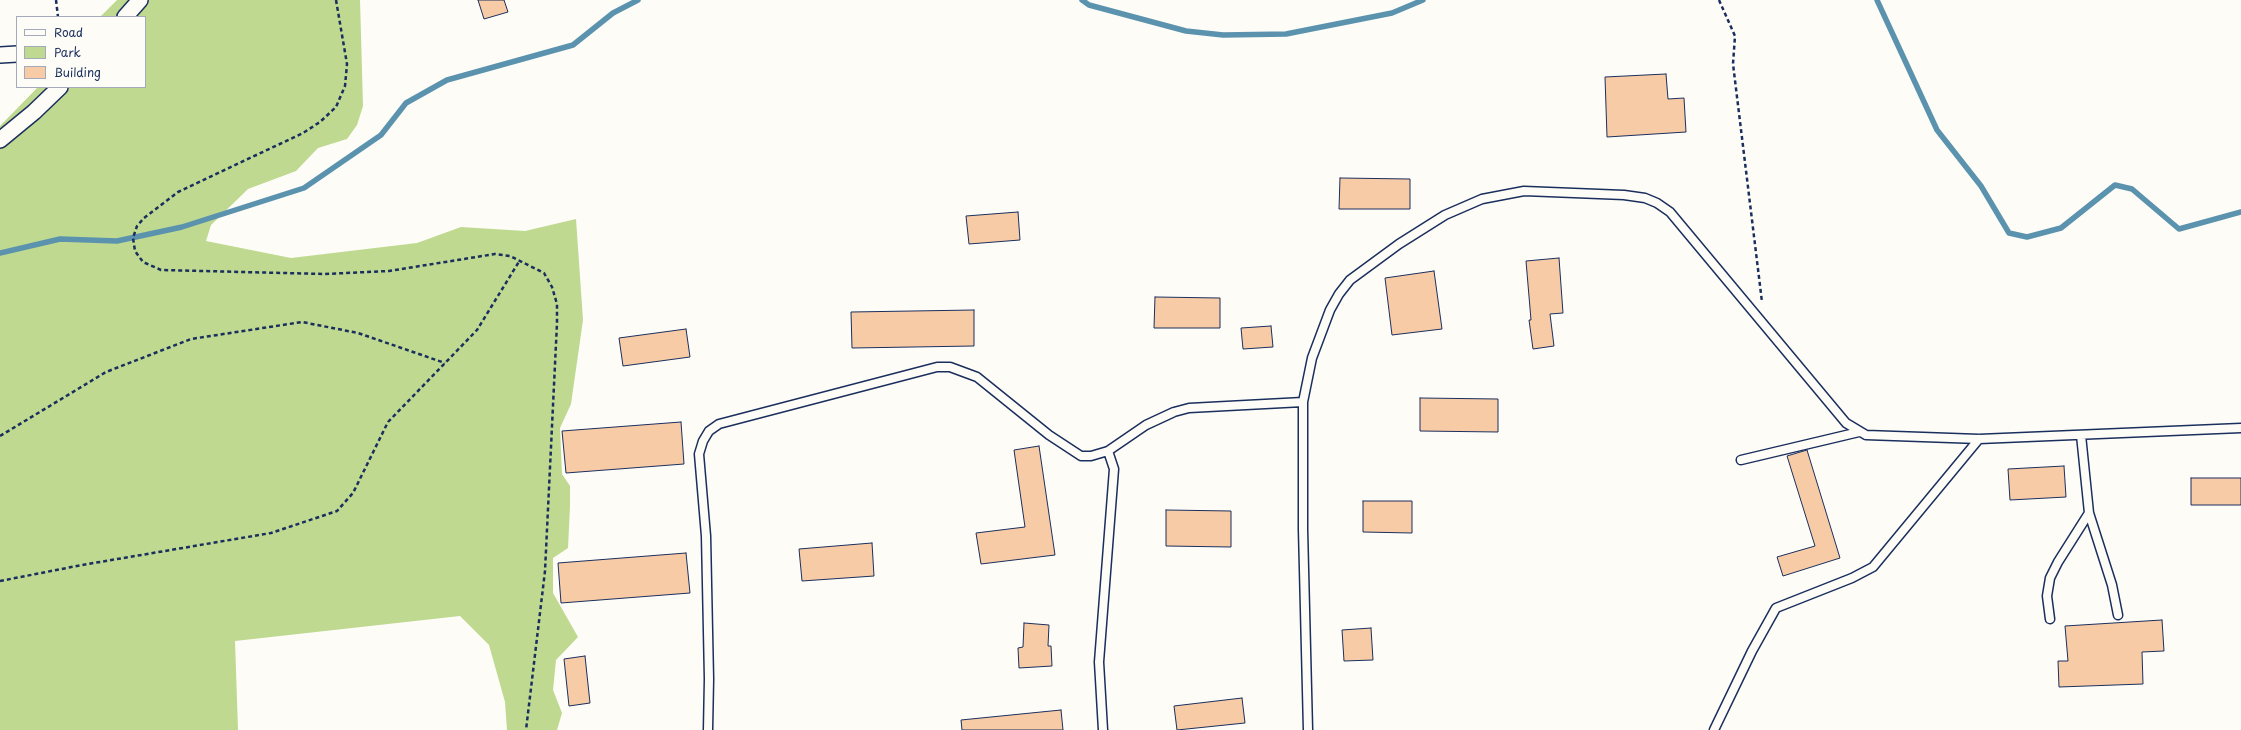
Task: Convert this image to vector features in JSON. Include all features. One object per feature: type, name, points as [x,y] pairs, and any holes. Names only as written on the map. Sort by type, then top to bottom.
[{"type":"street","points":[[126,16],[140,0]]},
{"type":"street","points":[[0,56],[16,54]]},
{"type":"street","points":[[0,140],[34,112],[59,88]]},
{"type":"lane","points":[[1308,730],[1303,529],[1302,402],[1318,338],[1339,294],[1350,280],[1399,244],[1445,215],[1461,207],[1500,194],[1524,191],[1624,195],[1646,198],[1670,212],[1764,322],[1846,423],[1859,432],[1873,436],[1979,439],[2241,428]]},
{"type":"lane","points":[[708,730],[709,679],[706,536],[699,454],[703,441],[709,432],[719,424],[877,384],[925,370],[950,367],[977,377],[1072,452],[1081,456],[1091,456],[1108,451],[1146,426],[1174,412],[1189,408],[1302,402]]},
{"type":"lane","points":[[1741,460],[1859,432]]},
{"type":"lane","points":[[2081,435],[2089,514],[2112,585],[2118,615]]},
{"type":"lane","points":[[1714,730],[1773,612],[1783,604],[1852,578],[1873,567],[1979,439]]},
{"type":"lane","points":[[1103,730],[1099,662],[1114,469],[1108,451]]},
{"type":"lane","points":[[2050,619],[2047,596],[2050,578],[2058,562],[2089,514]]},
{"type":"path","points":[[56,0],[58,16]]},
{"type":"path","points":[[336,0],[347,64],[345,86],[336,107],[320,122],[303,133],[178,192],[137,226],[133,238],[137,257],[149,266],[161,270],[324,274],[389,271],[495,254],[510,256],[544,273],[552,287],[557,304],[545,571],[526,730]]},
{"type":"path","points":[[1719,0],[1735,36],[1733,64],[1764,322]]},
{"type":"path","points":[[0,581],[82,565],[271,533],[337,511],[353,494],[388,422],[477,330],[520,260]]},
{"type":"path","points":[[0,436],[106,372],[190,339],[302,322],[358,333],[445,363]]},
{"type":"green space","points":[[117,0],[360,0],[363,106],[357,125],[347,139],[318,148],[296,171],[248,189],[211,225],[206,241],[291,258],[417,243],[461,227],[525,231],[576,219],[583,320],[571,404],[560,428],[562,474],[570,486],[570,506],[568,548],[553,558],[553,593],[578,637],[556,660],[553,690],[562,713],[557,730],[507,730],[505,702],[489,645],[460,616],[235,641],[238,730],[0,730],[0,126],[37,88],[146,88],[146,16],[101,16]]},
{"type":"building","points":[[478,0],[504,0],[508,12],[484,19]]},
{"type":"building","points":[[1666,74],[1668,99],[1684,98],[1686,132],[1607,137],[1605,77]]},
{"type":"building","points":[[1340,178],[1410,179],[1410,209],[1339,209]]},
{"type":"building","points":[[1018,212],[1020,240],[969,244],[966,216]]},
{"type":"building","points":[[1559,258],[1563,313],[1550,314],[1554,346],[1533,349],[1529,320],[1531,320],[1526,261]]},
{"type":"building","points":[[1434,271],[1442,329],[1392,335],[1385,278]]},
{"type":"building","points":[[1155,297],[1220,298],[1220,328],[1154,328]]},
{"type":"building","points":[[974,310],[974,346],[852,348],[851,312]]},
{"type":"building","points":[[1271,326],[1273,347],[1243,349],[1241,328]]},
{"type":"building","points":[[686,329],[690,357],[623,366],[619,338]]},
{"type":"building","points":[[1420,398],[1498,399],[1498,432],[1420,431]]},
{"type":"building","points":[[681,422],[684,464],[566,473],[562,431]]},
{"type":"building","points":[[1039,446],[1055,555],[981,564],[976,533],[1025,527],[1014,450]]},
{"type":"building","points":[[1807,450],[1840,558],[1783,576],[1777,557],[1815,546],[1787,456]]},
{"type":"building","points":[[2064,466],[2066,497],[2010,500],[2008,469]]},
{"type":"building","points":[[2191,478],[2241,478],[2241,505],[2191,505]]},
{"type":"building","points":[[1363,501],[1412,501],[1412,533],[1363,532]]},
{"type":"building","points":[[1166,510],[1231,511],[1231,547],[1166,546]]},
{"type":"building","points":[[872,543],[874,576],[802,581],[799,549]]},
{"type":"building","points":[[686,553],[690,593],[561,603],[558,563]]},
{"type":"building","points":[[2162,620],[2164,651],[2142,652],[2143,684],[2059,687],[2058,661],[2068,661],[2065,626]]},
{"type":"building","points":[[1024,623],[1049,625],[1048,646],[1051,646],[1052,666],[1019,668],[1018,648],[1023,647]]},
{"type":"building","points":[[1371,628],[1373,660],[1344,661],[1342,630]]},
{"type":"building","points":[[585,656],[590,703],[569,706],[564,659]]},
{"type":"building","points":[[1242,698],[1245,723],[1177,730],[1174,706]]},
{"type":"building","points":[[1061,710],[1063,730],[962,730],[961,720]]},
{"type":"waterway","points":[[0,253],[60,239],[117,241],[182,227],[304,188],[381,135],[406,103],[447,80],[573,45],[613,13],[638,0]]},
{"type":"waterway","points":[[1082,0],[1089,5],[1186,31],[1223,35],[1286,34],[1392,13],[1423,0]]},
{"type":"waterway","points":[[1877,0],[1937,130],[1981,186],[2009,233],[2027,237],[2061,228],[2115,185],[2132,189],[2179,229],[2241,212]]}]
